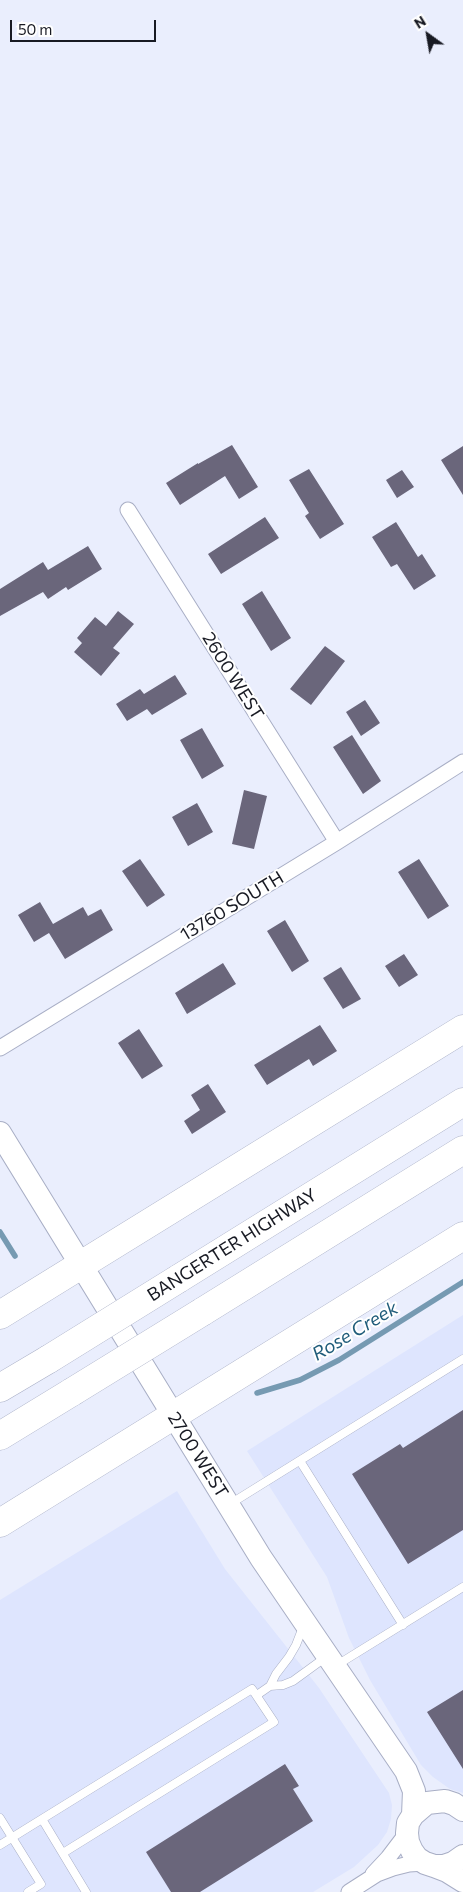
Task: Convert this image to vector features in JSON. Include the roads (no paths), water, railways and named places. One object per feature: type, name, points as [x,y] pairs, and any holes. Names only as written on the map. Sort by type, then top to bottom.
[{"type":"highway","points":[[0,1315],[463,1029]]},
{"type":"highway","name":"BANGERTER HIGHWAY","points":[[0,1388],[463,1102]]},
{"type":"highway","points":[[0,1436],[463,1150]]},
{"type":"highway","points":[[0,1523],[463,1236]]},
{"type":"main road","name":"2700 WEST","points":[[0,1133],[261,1558],[331,1662],[406,1771],[422,1787],[456,1804]]},
{"type":"main road","name":"2700 WEST","points":[[406,1771],[414,1791],[410,1824]]},
{"type":"main road","points":[[456,1804],[427,1803],[410,1824],[408,1842],[417,1858],[448,1871],[463,1881]]},
{"type":"main road","points":[[430,1864],[444,1866],[453,1864],[463,1856]]},
{"type":"street","name":"2600 WEST","points":[[128,510],[337,842]]},
{"type":"street","name":"13760 SOUTH","points":[[0,1048],[337,842],[463,762]]},
{"type":"street","points":[[363,1883],[388,1858],[410,1824]]},
{"type":"street","points":[[348,1892],[393,1868],[409,1864],[430,1864]]},
{"type":"lane","points":[[228,1505],[463,1360]]},
{"type":"lane","points":[[300,1460],[403,1624]]},
{"type":"lane","points":[[256,1695],[270,1686],[282,1685],[293,1681],[331,1662],[403,1624],[463,1587]]},
{"type":"lane","points":[[270,1686],[276,1674],[289,1658],[305,1623]]},
{"type":"lane","points":[[0,1844],[252,1688],[274,1722],[63,1853]]},
{"type":"lane","points":[[0,1818],[41,1884],[28,1892]]},
{"type":"lane","points":[[42,1819],[86,1892]]},
{"type":"waterway","name":"Rose Creek","points":[[0,1232],[15,1256]]},
{"type":"waterway","name":"Rose Creek","points":[[257,1393],[300,1380],[339,1360],[463,1282]]}]
